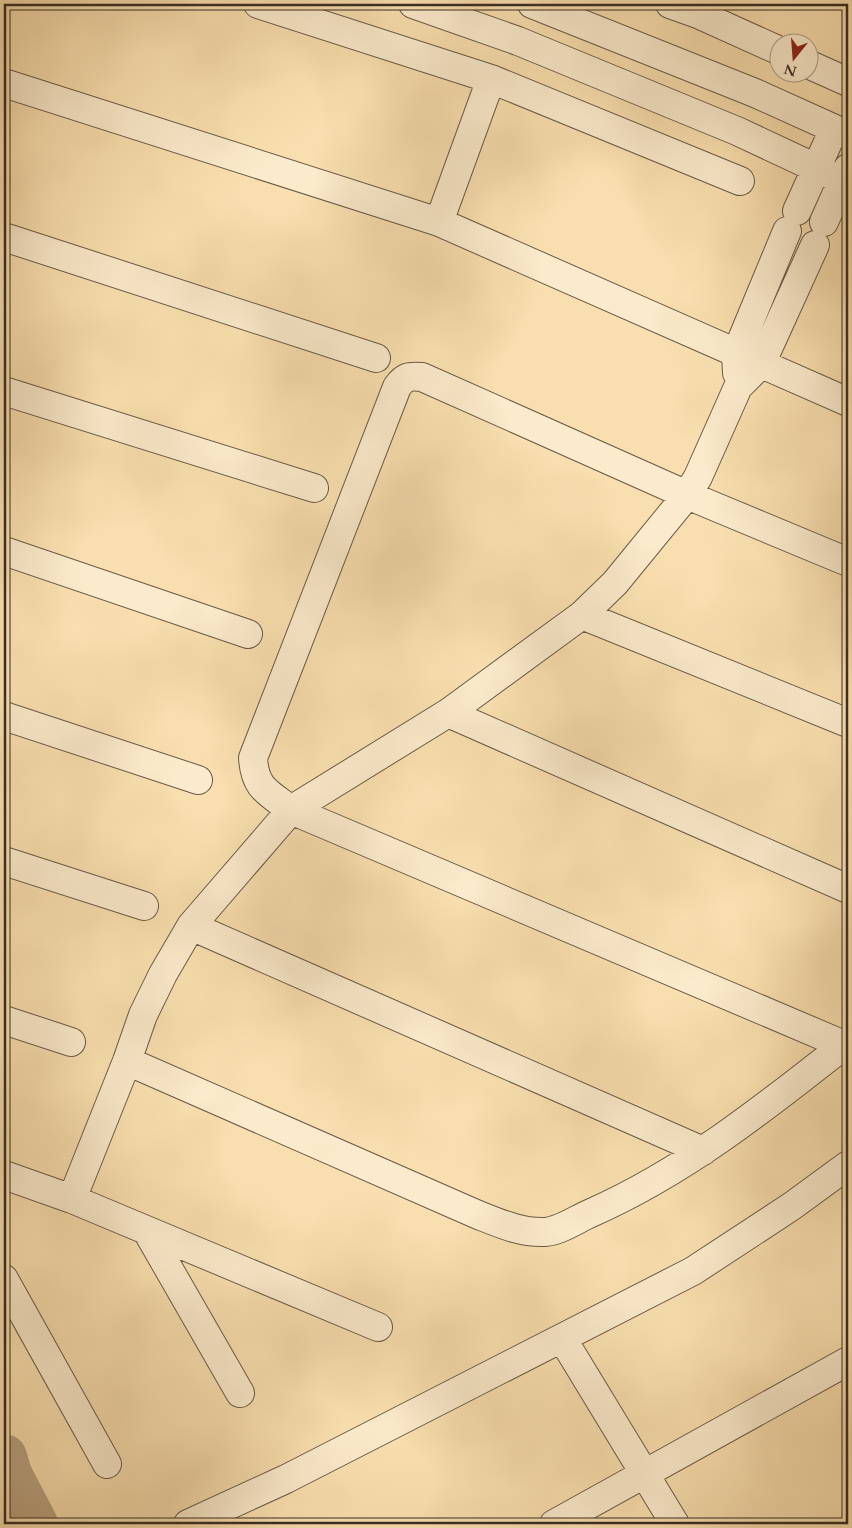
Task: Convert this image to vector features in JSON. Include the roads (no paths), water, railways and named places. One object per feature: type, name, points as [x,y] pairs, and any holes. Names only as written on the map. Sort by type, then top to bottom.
[{"type":"street","points":[[258,4],[491,79],[740,181]]},
{"type":"street","points":[[72,1199],[127,1062],[143,1015],[163,974],[191,926],[291,810],[448,713],[582,615],[625,572],[687,495],[698,477],[738,387],[761,364],[846,177],[815,168],[738,130],[518,41],[413,4]]},
{"type":"street","points":[[518,41],[531,4],[755,93],[841,132],[815,168],[736,354],[738,387]]},
{"type":"street","points":[[670,4],[700,9],[770,46]]},
{"type":"street","points":[[820,69],[848,82]]},
{"type":"street","points":[[439,222],[491,79]]},
{"type":"street","points":[[4,84],[439,222],[848,402]]},
{"type":"street","points":[[788,231],[816,243]]},
{"type":"street","points":[[4,237],[376,358]]},
{"type":"street","points":[[127,1062],[476,1214],[520,1231],[547,1232],[617,1202],[680,1167],[780,1096],[846,1044],[291,810],[261,787],[254,775],[253,758],[394,396],[403,378],[410,376],[422,377],[687,495],[848,562]]},
{"type":"street","points":[[4,391],[314,488]]},
{"type":"street","points":[[4,551],[248,634]]},
{"type":"street","points":[[582,615],[848,723]]},
{"type":"street","points":[[448,713],[848,889]]},
{"type":"street","points":[[4,716],[198,780]]},
{"type":"street","points":[[4,861],[144,906]]},
{"type":"street","points":[[191,926],[401,1016],[703,1151]]},
{"type":"street","points":[[4,1020],[71,1042]]},
{"type":"street","points":[[188,1524],[286,1479],[693,1271],[792,1206],[848,1165]]},
{"type":"street","points":[[4,1175],[72,1199],[378,1327]]},
{"type":"street","points":[[147,1231],[240,1393]]},
{"type":"street","points":[[4,1279],[108,1464]]},
{"type":"street","points":[[562,1338],[647,1474],[675,1524]]},
{"type":"street","points":[[554,1524],[848,1361]]},
{"type":"waterway","points":[[4,1457],[9,1474],[35,1524]]}]
